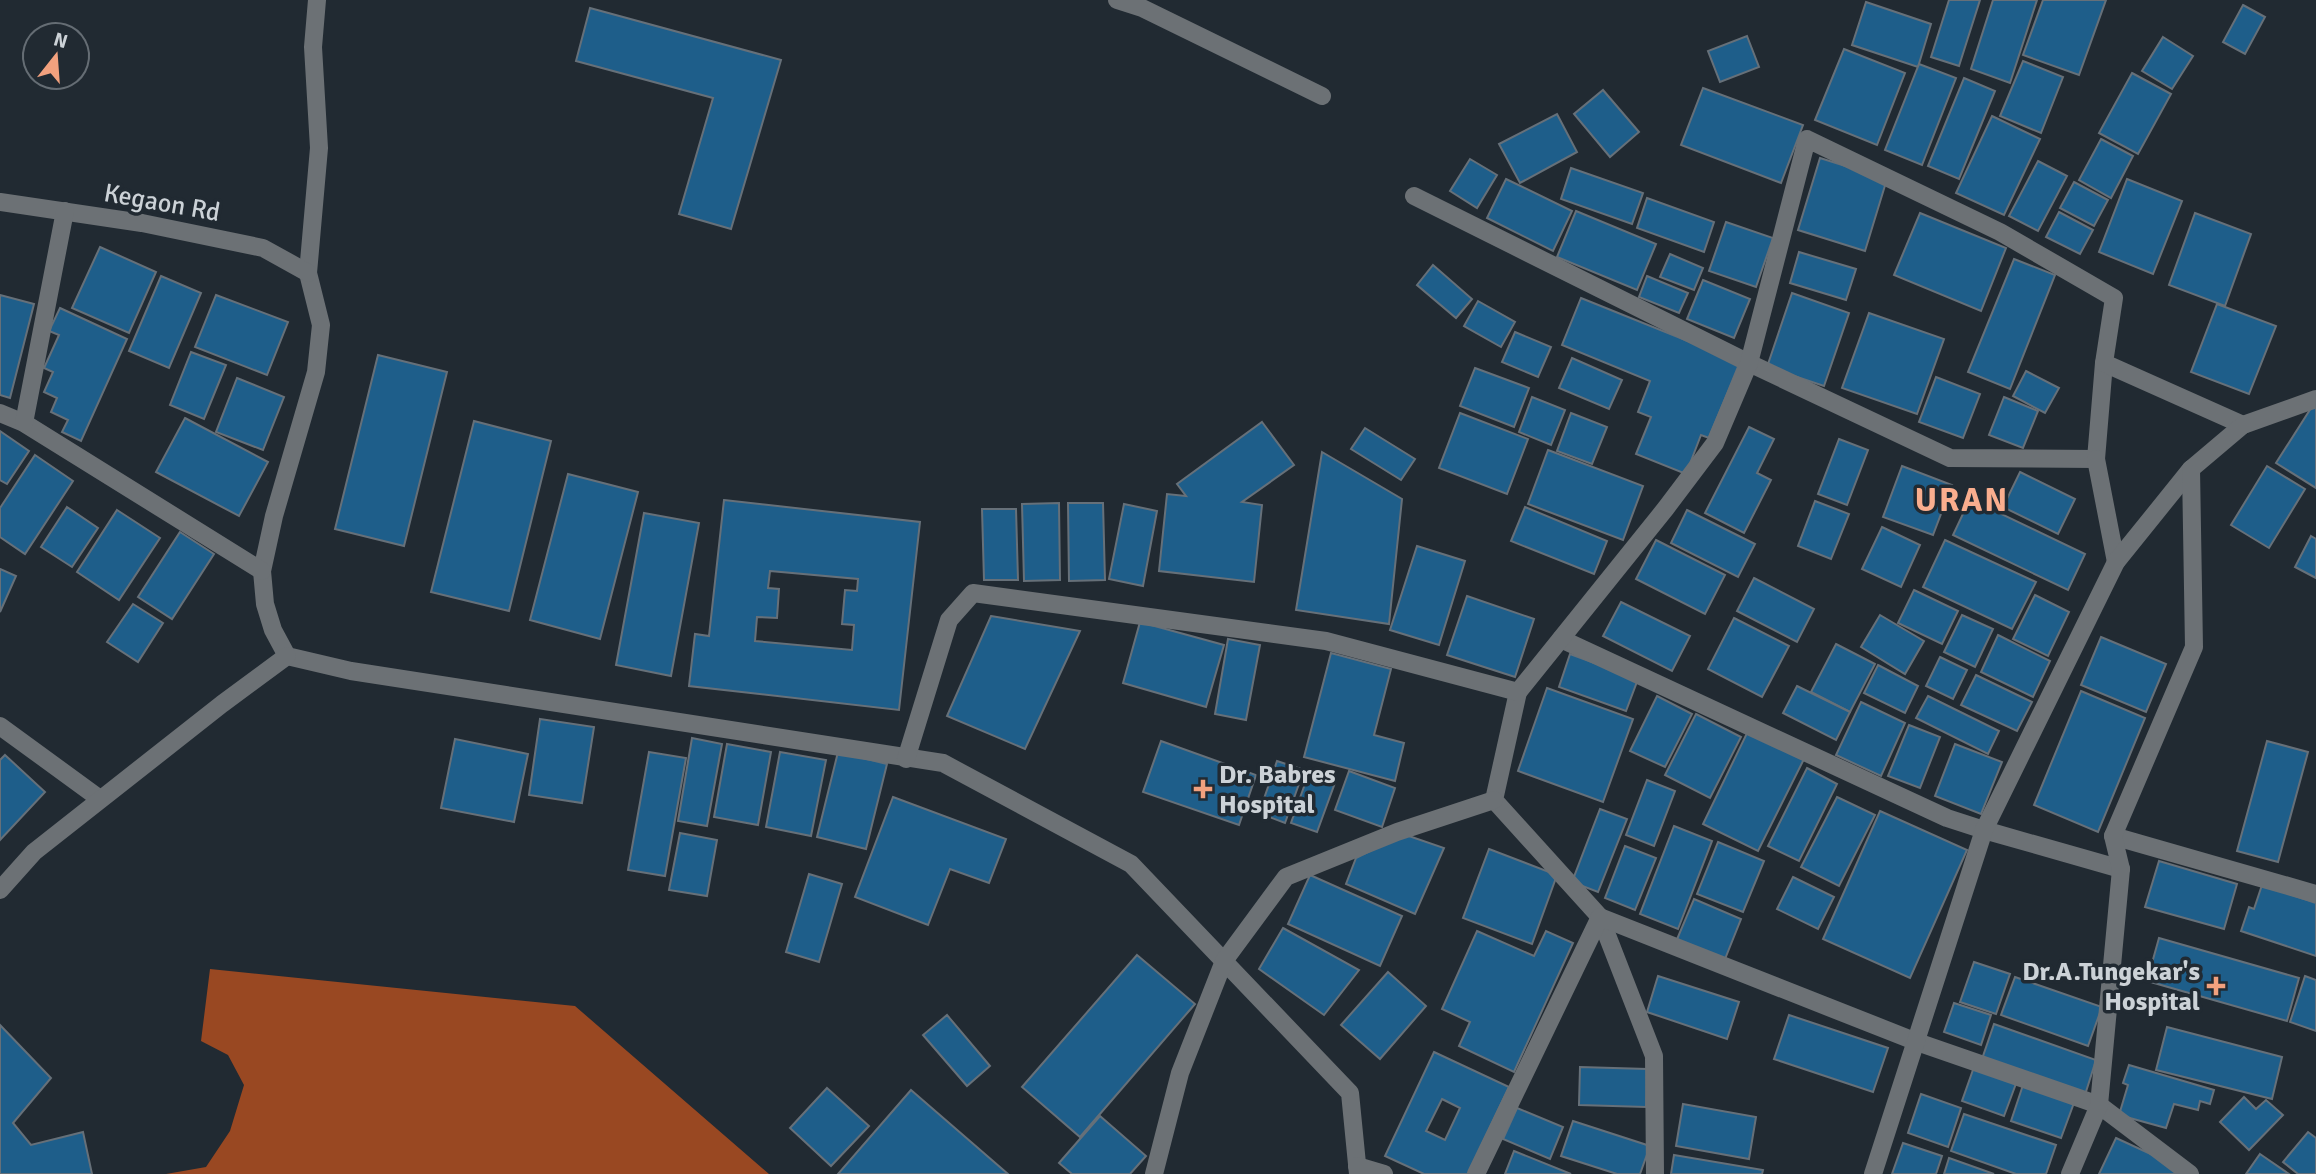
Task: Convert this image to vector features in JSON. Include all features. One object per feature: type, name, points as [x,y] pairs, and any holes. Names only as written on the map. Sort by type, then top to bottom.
[{"type":"street","points":[[317,0],[313,47],[319,148],[308,273],[321,325],[316,372],[274,516],[262,571],[265,604],[273,631],[287,656],[351,671],[943,763],[1132,864],[1350,1093],[1358,1170],[1384,1174]]},
{"type":"street","points":[[1117,0],[1142,8],[1322,96]]},
{"type":"street","points":[[1494,800],[1518,691],[1715,443],[1749,363],[1807,139],[2000,232],[2114,298],[2104,363],[2096,459],[2116,562]]},
{"type":"street","points":[[1414,195],[1749,363],[1950,458],[2096,459]]},
{"type":"street","name":"Kegaon Rd","points":[[0,202],[142,223],[262,248],[308,273]]},
{"type":"street","points":[[24,423],[65,211]]},
{"type":"street","points":[[2104,363],[2243,425]]},
{"type":"street","points":[[1873,1174],[1984,830],[2116,562],[2190,469],[2243,425],[2316,398]]},
{"type":"street","points":[[0,414],[24,423],[262,571]]},
{"type":"street","points":[[2070,1174],[2099,1105],[2122,869],[2113,836],[2194,647],[2190,469]]},
{"type":"street","points":[[906,758],[949,620],[973,593],[1326,641],[1518,691]]},
{"type":"street","points":[[1560,639],[1947,818],[2122,869]]},
{"type":"street","points":[[0,890],[34,852],[287,656]]},
{"type":"street","points":[[0,726],[100,799]]},
{"type":"street","points":[[1494,800],[1600,917],[1654,1056],[1655,1174]]},
{"type":"street","points":[[1154,1174],[1180,1073],[1224,961],[1286,877],[1396,832],[1494,800]]},
{"type":"street","points":[[2113,836],[2316,894]]},
{"type":"street","points":[[1600,917],[1917,1042],[2099,1105],[2190,1174]]},
{"type":"street","points":[[1476,1174],[1600,917]]},
{"type":"shaded area","points":[[210,969],[575,1006],[769,1174],[166,1174],[206,1167],[230,1131],[244,1085],[228,1055],[201,1041]]},
{"type":"building","points":[[1949,0],[1980,0],[1959,66],[1931,57]]},
{"type":"building","points":[[1993,0],[2037,0],[2010,83],[1971,69]]},
{"type":"building","points":[[2043,0],[2106,0],[2079,75],[2023,55]]},
{"type":"building","points":[[1866,2],[1931,24],[1918,67],[1852,45]]},
{"type":"building","points":[[2243,5],[2265,17],[2245,54],[2223,42]]},
{"type":"building","points":[[590,8],[781,60],[731,229],[679,214],[713,98],[576,61]]},
{"type":"building","points":[[1747,36],[1759,67],[1720,82],[1708,51]]},
{"type":"building","points":[[2163,37],[2193,56],[2172,89],[2142,71]]},
{"type":"building","points":[[1844,49],[1905,73],[1877,145],[1815,120]]},
{"type":"building","points":[[2023,61],[2063,77],[2041,133],[2000,116]]},
{"type":"building","points":[[1919,64],[1956,78],[1922,165],[1885,150]]},
{"type":"building","points":[[2132,73],[2171,94],[2138,154],[2099,133]]},
{"type":"building","points":[[1964,78],[1995,91],[1959,179],[1928,166]]},
{"type":"building","points":[[1703,88],[1803,125],[1781,183],[1681,145]]},
{"type":"building","points":[[1603,90],[1639,132],[1610,157],[1574,114]]},
{"type":"building","points":[[1557,114],[1577,152],[1520,183],[1499,144]]},
{"type":"building","points":[[1992,116],[2040,139],[2004,215],[1956,193]]},
{"type":"building","points":[[2101,139],[2133,156],[2111,198],[2079,180]]},
{"type":"building","points":[[1820,158],[1887,179],[1865,251],[1798,230]]},
{"type":"building","points":[[1470,159],[1497,175],[1477,208],[1450,191]]},
{"type":"building","points":[[2038,161],[2067,176],[2038,231],[2009,216]]},
{"type":"building","points":[[1571,168],[1643,193],[1632,224],[1561,199]]},
{"type":"building","points":[[1506,179],[1572,211],[1553,251],[1487,218]]},
{"type":"building","points":[[2127,179],[2182,201],[2153,274],[2099,252]]},
{"type":"building","points":[[2074,182],[2108,200],[2094,226],[2060,208]]},
{"type":"building","points":[[1647,198],[1714,222],[1704,252],[1637,228]]},
{"type":"building","points":[[1576,211],[1656,244],[1637,290],[1557,257]]},
{"type":"building","points":[[2059,212],[2093,230],[2080,254],[2046,237]]},
{"type":"building","points":[[1920,213],[2006,248],[1981,311],[1894,275]]},
{"type":"building","points":[[2195,213],[2251,234],[2225,306],[2169,285]]},
{"type":"building","points":[[1726,222],[1773,238],[1756,287],[1709,271]]},
{"type":"building","points":[[100,247],[156,272],[129,333],[72,308]]},
{"type":"building","points":[[1799,252],[1856,269],[1846,300],[1790,283]]},
{"type":"building","points":[[1670,254],[1703,268],[1694,290],[1660,277]]},
{"type":"building","points":[[2014,259],[2055,275],[2010,389],[1968,372]]},
{"type":"building","points":[[1433,265],[1472,299],[1456,318],[1417,285]]},
{"type":"building","points":[[161,276],[201,293],[169,368],[129,351]]},
{"type":"building","points":[[1647,276],[1688,293],[1679,313],[1639,297]]},
{"type":"building","points":[[1703,280],[1750,299],[1734,338],[1687,319]]},
{"type":"building","points":[[1792,293],[1849,313],[1824,386],[1767,367]]},
{"type":"building","points":[[0,295],[34,304],[10,398],[0,395]]},
{"type":"building","points":[[216,295],[288,322],[267,375],[195,347]]},
{"type":"building","points":[[1581,298],[1740,362],[1709,438],[1701,435],[1686,474],[1636,454],[1651,417],[1638,412],[1650,381],[1562,345]]},
{"type":"building","points":[[1478,301],[1515,322],[1501,347],[1464,326]]},
{"type":"building","points":[[2217,304],[2276,326],[2249,394],[2191,372]]},
{"type":"building","points":[[60,308],[127,339],[81,441],[62,432],[68,420],[51,412],[57,398],[44,392],[53,372],[44,368],[59,335],[49,331]]},
{"type":"building","points":[[1869,313],[1944,339],[1917,414],[1842,388]]},
{"type":"building","points":[[1515,332],[1551,347],[1538,377],[1502,362]]},
{"type":"building","points":[[191,352],[226,365],[204,419],[170,405]]},
{"type":"building","points":[[378,355],[447,372],[404,546],[335,529]]},
{"type":"building","points":[[1572,358],[1622,380],[1609,409],[1559,388]]},
{"type":"building","points":[[1475,368],[1529,388],[1514,427],[1460,406]]},
{"type":"building","points":[[2026,371],[2059,388],[2045,413],[2013,396]]},
{"type":"building","points":[[1936,377],[1980,394],[1963,438],[1919,422]]},
{"type":"building","points":[[237,378],[284,397],[263,450],[216,432]]},
{"type":"building","points":[[1532,397],[1565,410],[1551,445],[1519,432]]},
{"type":"building","points":[[2004,397],[2038,411],[2023,448],[1989,435]]},
{"type":"building","points":[[2313,405],[2316,406],[2316,488],[2276,463]]},
{"type":"building","points":[[1460,413],[1528,439],[1507,494],[1439,468]]},
{"type":"building","points":[[1571,413],[1607,427],[1592,464],[1557,451]]},
{"type":"building","points":[[185,418],[268,462],[239,516],[156,472]]},
{"type":"building","points":[[474,421],[551,441],[509,611],[431,592]]},
{"type":"building","points":[[1262,422],[1294,465],[1242,502],[1262,505],[1254,582],[1159,571],[1167,494],[1186,496],[1177,484]]},
{"type":"building","points":[[1749,427],[1774,439],[1757,473],[1771,480],[1744,533],[1705,513]]},
{"type":"building","points":[[1365,428],[1415,459],[1401,480],[1351,449]]},
{"type":"building","points":[[0,431],[29,451],[7,484],[0,480]]},
{"type":"building","points":[[1839,439],[1868,450],[1847,505],[1818,494]]},
{"type":"building","points":[[1548,450],[1643,486],[1623,540],[1528,504]]},
{"type":"building","points":[[1322,452],[1402,499],[1389,624],[1296,610]]},
{"type":"building","points":[[35,455],[73,481],[25,554],[0,537],[0,508]]},
{"type":"building","points":[[1902,466],[1952,485],[1933,535],[1883,517]]},
{"type":"building","points":[[2267,466],[2305,489],[2269,548],[2231,525]]},
{"type":"building","points":[[2020,472],[2075,499],[2058,534],[2003,507]]},
{"type":"building","points":[[568,474],[638,492],[600,639],[530,620]]},
{"type":"building","points":[[1970,499],[2085,554],[2068,590],[1953,535]]},
{"type":"building","points":[[724,500],[920,522],[899,710],[689,686],[695,634],[709,636]],"holes":[[[770,571],[858,579],[857,591],[845,590],[842,624],[854,625],[852,650],[755,641],[757,617],[777,618],[779,589],[768,588]]]},
{"type":"building","points":[[1815,501],[1849,514],[1831,559],[1798,546]]},
{"type":"building","points":[[1059,503],[1060,580],[1024,581],[1022,504]]},
{"type":"building","points":[[1068,503],[1103,503],[1105,580],[1069,581]]},
{"type":"building","points":[[1124,504],[1157,511],[1143,586],[1109,579]]},
{"type":"building","points":[[67,507],[98,528],[72,567],[41,547]]},
{"type":"building","points":[[1525,507],[1607,541],[1594,574],[1511,541]]},
{"type":"building","points":[[982,509],[1016,509],[1018,580],[984,580]]},
{"type":"building","points":[[117,510],[160,538],[119,600],[77,572]]},
{"type":"building","points":[[1687,510],[1755,544],[1738,577],[1671,543]]},
{"type":"building","points":[[644,513],[699,523],[671,676],[616,665]]},
{"type":"building","points":[[1882,527],[1920,545],[1901,587],[1862,569]]},
{"type":"building","points":[[180,532],[214,554],[172,619],[138,597]]},
{"type":"building","points":[[2311,536],[2316,539],[2316,578],[2295,567]]},
{"type":"building","points":[[1656,540],[1725,575],[1705,614],[1636,579]]},
{"type":"building","points":[[1945,540],[2036,582],[2012,629],[1923,587]]},
{"type":"building","points":[[1417,546],[1465,561],[1439,645],[1390,630]]},
{"type":"building","points":[[0,569],[16,576],[0,612]]},
{"type":"building","points":[[1754,578],[1814,609],[1797,642],[1737,611]]},
{"type":"building","points":[[1914,590],[1958,611],[1942,644],[1898,623]]},
{"type":"building","points":[[2035,595],[2069,612],[2048,656],[2013,639]]},
{"type":"building","points":[[1467,596],[1534,619],[1515,677],[1447,655]]},
{"type":"building","points":[[1621,602],[1690,636],[1672,671],[1603,636]]},
{"type":"building","points":[[133,604],[163,623],[138,662],[107,642]]},
{"type":"building","points":[[1880,615],[1924,641],[1905,674],[1861,647]]},
{"type":"building","points":[[1962,615],[1993,629],[1975,667],[1944,652]]},
{"type":"building","points":[[991,616],[1080,631],[1025,749],[947,716]]},
{"type":"building","points":[[1734,618],[1789,646],[1762,697],[1708,669]]},
{"type":"building","points":[[1140,622],[1224,645],[1206,707],[1123,683]]},
{"type":"building","points":[[1998,635],[2050,661],[2033,697],[1981,672]]},
{"type":"building","points":[[2101,637],[2166,664],[2146,712],[2081,685]]},
{"type":"building","points":[[1228,639],[1260,645],[1246,720],[1215,714]]},
{"type":"building","points":[[1836,644],[1875,664],[1850,712],[1811,692]]},
{"type":"building","points":[[1331,653],[1391,669],[1374,735],[1404,743],[1395,781],[1304,757]]},
{"type":"building","points":[[1570,654],[1638,679],[1626,711],[1559,687]]},
{"type":"building","points":[[1940,657],[1967,670],[1953,699],[1926,686]]},
{"type":"building","points":[[1878,665],[1918,686],[1905,713],[1864,693]]},
{"type":"building","points":[[1976,675],[2032,702],[2017,731],[1961,705]]},
{"type":"building","points":[[1797,686],[1850,712],[1836,740],[1783,713]]},
{"type":"building","points":[[1547,688],[1633,719],[1603,802],[1518,771]]},
{"type":"building","points":[[2081,691],[2145,718],[2098,832],[2034,805]]},
{"type":"building","points":[[1657,696],[1692,714],[1665,767],[1630,751]]},
{"type":"building","points":[[1928,696],[1999,731],[1988,754],[1916,718]]},
{"type":"building","points":[[1861,702],[1905,723],[1881,776],[1836,755]]},
{"type":"building","points":[[1696,714],[1741,737],[1710,798],[1665,775]]},
{"type":"building","points":[[540,719],[594,727],[582,803],[529,795]]},
{"type":"building","points":[[1909,725],[1940,737],[1920,788],[1888,776]]},
{"type":"building","points":[[1748,731],[1804,759],[1758,851],[1703,824]]},
{"type":"building","points":[[692,738],[722,744],[707,826],[678,821]]},
{"type":"building","points":[[455,739],[528,754],[514,822],[441,808]]},
{"type":"building","points":[[1161,741],[1256,775],[1239,825],[1143,792]]},
{"type":"building","points":[[2267,741],[2308,752],[2278,862],[2237,851]]},
{"type":"building","points":[[727,744],[771,752],[758,825],[714,817]]},
{"type":"building","points":[[1955,744],[2002,762],[1981,814],[1935,796]]},
{"type":"building","points":[[649,752],[686,758],[665,876],[628,870]]},
{"type":"building","points":[[780,752],[826,760],[811,836],[766,827]]},
{"type":"building","points":[[838,752],[887,764],[866,849],[817,837]]},
{"type":"building","points":[[5,755],[45,792],[0,840],[0,760]]},
{"type":"building","points":[[1277,761],[1304,770],[1285,823],[1259,813]]},
{"type":"building","points":[[1807,768],[1837,784],[1799,861],[1768,846]]},
{"type":"building","points":[[1310,770],[1336,780],[1317,832],[1291,823]]},
{"type":"building","points":[[1349,771],[1395,788],[1382,827],[1335,810]]},
{"type":"building","points":[[1647,780],[1675,791],[1654,846],[1626,835]]},
{"type":"building","points":[[893,797],[1006,839],[989,883],[950,869],[928,925],[855,897]]},
{"type":"building","points":[[1837,797],[1875,815],[1839,886],[1801,867]]},
{"type":"building","points":[[1600,809],[1627,819],[1598,892],[1572,882]]},
{"type":"building","points":[[1880,811],[1967,850],[1910,978],[1823,939]]},
{"type":"building","points":[[1674,826],[1712,841],[1678,929],[1640,914]]},
{"type":"building","points":[[680,833],[717,840],[707,896],[669,890]]},
{"type":"building","points":[[1403,834],[1444,848],[1415,914],[1346,884],[1356,858]]},
{"type":"building","points":[[1718,842],[1764,861],[1743,912],[1697,894]]},
{"type":"building","points":[[1625,846],[1656,858],[1635,910],[1605,898]]},
{"type":"building","points":[[1489,849],[1557,875],[1532,944],[1463,918]]},
{"type":"building","points":[[2159,861],[2237,884],[2224,929],[2145,907]]},
{"type":"building","points":[[809,874],[842,884],[819,962],[786,952]]},
{"type":"building","points":[[1310,875],[1402,916],[1380,966],[1288,924]]},
{"type":"building","points":[[1793,877],[1834,897],[1818,929],[1777,909]]},
{"type":"building","points":[[2262,885],[2316,903],[2316,956],[2241,931],[2249,907],[2254,909]]},
{"type":"building","points":[[1694,899],[1741,919],[1723,964],[1675,944]]},
{"type":"building","points":[[1283,928],[1359,970],[1324,1015],[1259,969]]},
{"type":"building","points":[[1477,931],[1534,956],[1546,931],[1573,943],[1514,1072],[1459,1046],[1470,1022],[1442,1009]]},
{"type":"building","points":[[2159,938],[2299,978],[2287,1021],[2147,981]]},
{"type":"building","points":[[1137,955],[1195,1004],[1080,1137],[1022,1087]]},
{"type":"building","points":[[1974,962],[2010,974],[1996,1014],[1960,1002]]},
{"type":"building","points":[[1388,972],[1426,1006],[1380,1059],[1341,1025]]},
{"type":"building","points":[[1658,976],[1739,1002],[1727,1039],[1647,1012]]},
{"type":"building","points":[[2305,976],[2316,980],[2316,1031],[2290,1022]]},
{"type":"building","points":[[2015,977],[2102,1007],[2088,1046],[2001,1015]]},
{"type":"building","points":[[1954,1003],[1991,1015],[1981,1045],[1944,1032]]},
{"type":"building","points":[[947,1015],[990,1066],[967,1086],[923,1035]]},
{"type":"building","points":[[1789,1015],[1888,1048],[1873,1092],[1774,1059]]},
{"type":"building","points":[[1994,1024],[2096,1060],[2084,1098],[1981,1062]]},
{"type":"building","points":[[0,1025],[51,1078],[13,1123],[31,1145],[83,1132],[92,1174],[0,1174]]},
{"type":"building","points":[[2167,1027],[2282,1057],[2272,1099],[2156,1070]]},
{"type":"building","points":[[1434,1052],[1509,1087],[1468,1174],[1424,1174],[1385,1156]],"holes":[[[1442,1099],[1460,1108],[1445,1140],[1426,1131]]]},
{"type":"building","points":[[2129,1065],[2214,1090],[2210,1104],[2200,1101],[2198,1110],[2174,1104],[2166,1128],[2119,1115],[2128,1085],[2123,1083]]},
{"type":"building","points":[[1580,1067],[1647,1069],[1646,1107],[1579,1105]]},
{"type":"building","points":[[1974,1067],[2017,1081],[2004,1116],[1962,1101]]},
{"type":"building","points":[[2024,1082],[2075,1100],[2061,1138],[2011,1121]]},
{"type":"building","points":[[827,1088],[869,1126],[831,1166],[790,1128]]},
{"type":"building","points":[[911,1090],[1008,1174],[838,1174]]},
{"type":"building","points":[[1921,1094],[1961,1108],[1948,1147],[1908,1133]]},
{"type":"building","points":[[2244,1097],[2256,1109],[2266,1100],[2283,1115],[2249,1150],[2220,1122]]},
{"type":"building","points":[[1683,1104],[1756,1117],[1749,1159],[1676,1146]]},
{"type":"building","points":[[1517,1108],[1563,1127],[1550,1159],[1503,1139]]},
{"type":"building","points":[[1964,1114],[2056,1145],[2046,1174],[2016,1174],[1951,1151]]},
{"type":"building","points":[[1100,1116],[1146,1156],[1130,1174],[1072,1174],[1059,1163]]},
{"type":"building","points":[[1573,1121],[1650,1146],[1640,1174],[1617,1174],[1561,1156]]},
{"type":"building","points":[[2308,1132],[2316,1138],[2316,1174],[2298,1174],[2283,1162]]},
{"type":"building","points":[[2116,1138],[2179,1167],[2176,1174],[2099,1174]]},
{"type":"building","points":[[1903,1143],[1942,1156],[1936,1174],[1892,1174]]},
{"type":"building","points":[[1514,1151],[1571,1174],[1505,1174]]},
{"type":"building","points":[[2260,1154],[2289,1174],[2246,1174]]},
{"type":"building","points":[[1674,1155],[1763,1170],[1762,1174],[1671,1174]]},
{"type":"building","points":[[1949,1158],[1994,1174],[1944,1174]]},
{"type":"place","name":"Dr. Babres Hospital","points":[[1203,789]]},
{"type":"place","name":"Dr.A.Tungekar's Hospital","points":[[2216,986]]},
{"type":"district","name":"URAN","points":[[1962,499]]}]
